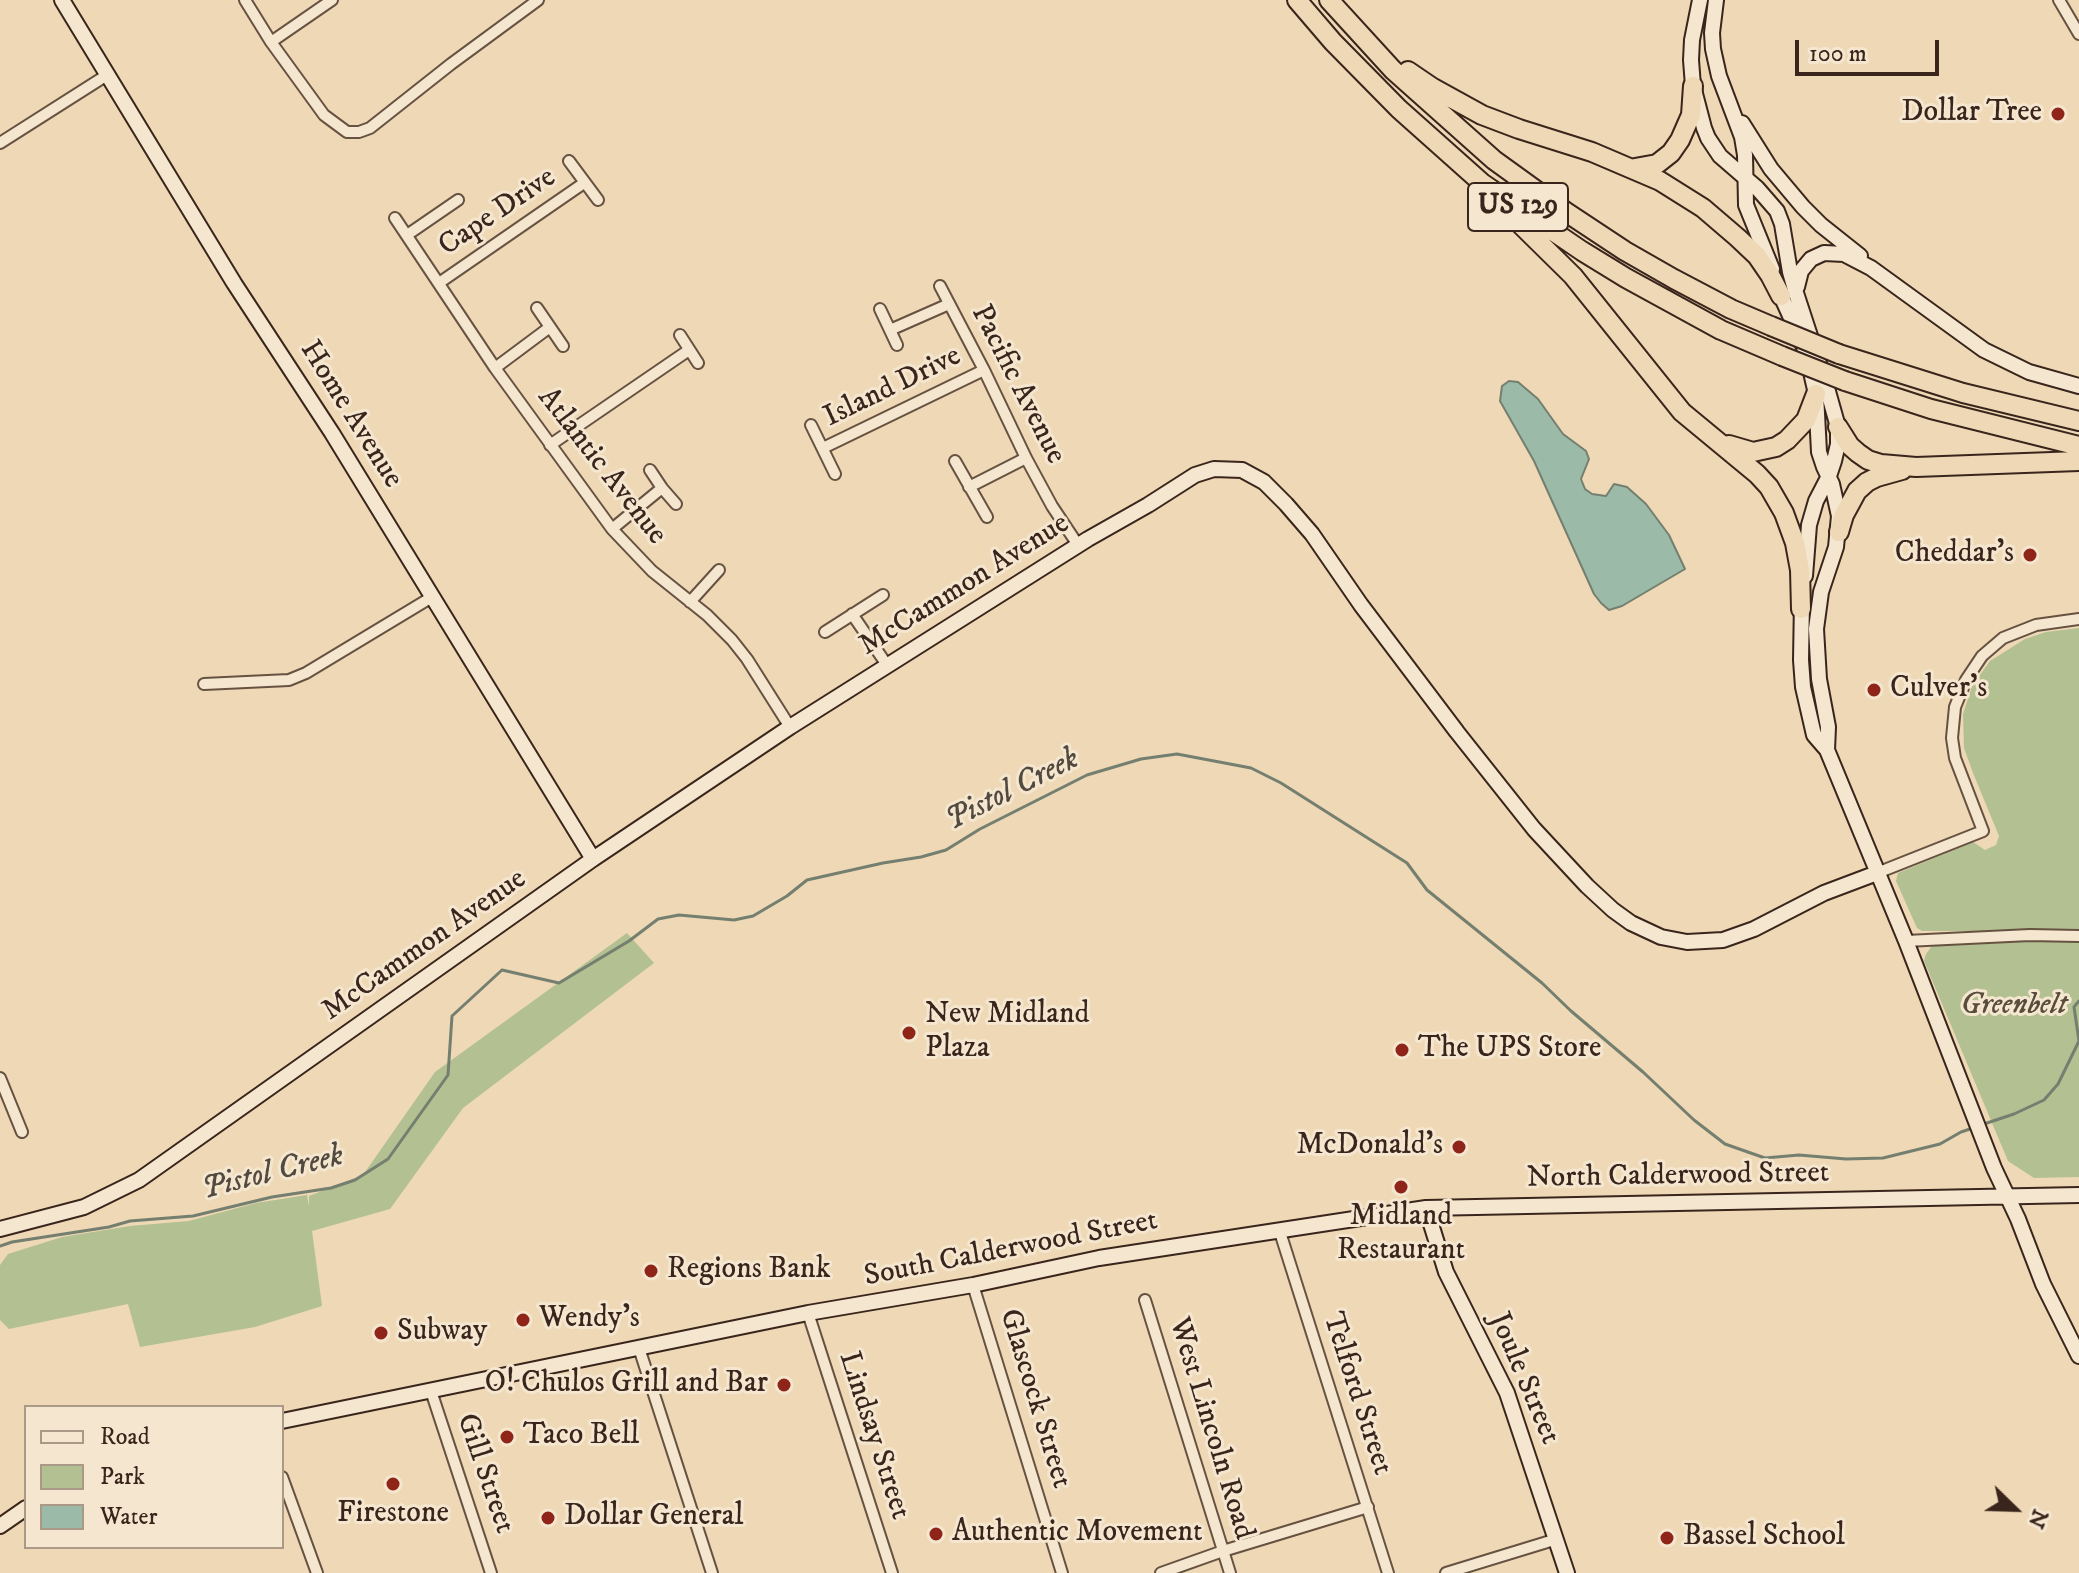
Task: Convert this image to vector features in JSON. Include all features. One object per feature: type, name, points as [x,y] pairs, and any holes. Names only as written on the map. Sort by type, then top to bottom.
[{"type":"highway","name":"US 129","points":[[1297,0],[1389,99],[1482,183],[1626,278],[1721,330],[1845,381],[1931,409],[2079,446]]},
{"type":"highway","name":"US 129","points":[[1329,0],[1393,70],[1494,160],[1566,212],[1674,279],[1731,309],[1839,354],[1963,393],[2079,421]]},
{"type":"highway","points":[[1353,29],[1378,44],[1410,73],[1482,115],[1592,152],[1678,191],[1719,221],[1757,256],[1788,294]]},
{"type":"highway","points":[[1634,169],[1657,164],[1671,153],[1688,125],[1693,86]]},
{"type":"highway","points":[[1482,183],[1573,276],[1682,412],[1757,474],[1777,500],[1795,543],[1800,570],[1801,609]]},
{"type":"highway","points":[[1705,433],[1746,451],[1776,447],[1800,428],[1816,394]]},
{"type":"highway","points":[[1838,427],[1850,446],[1868,460],[1881,464],[1916,467],[2079,461]]},
{"type":"highway","points":[[1839,532],[1851,501],[1867,482],[1888,473],[1916,467]]},
{"type":"main road","name":"Home Avenue","points":[[62,0],[234,283],[332,433],[593,859]]},
{"type":"main road","points":[[1700,0],[1692,40],[1693,86],[1708,138],[1727,164],[1770,201],[1782,224],[1788,294],[1816,394],[1819,452],[1837,503],[1839,532],[1821,592],[1816,629],[1819,679],[1828,727],[1827,750]]},
{"type":"main road","points":[[1716,0],[1713,49],[1719,76],[1742,137],[1749,216],[1820,363],[1838,427],[1838,444],[1829,476],[1816,501],[1809,525],[1801,609],[1803,687],[1814,735],[1827,750],[1990,1157],[2043,1284],[2079,1356]]},
{"type":"main road","points":[[1730,102],[1759,152],[1803,207],[1871,268],[1984,350],[2029,372],[2079,386]]},
{"type":"main road","points":[[1788,294],[1806,263],[1819,255],[1832,252],[1844,254],[1871,268]]},
{"type":"main road","name":"McCammon Avenue","points":[[0,1229],[84,1207],[139,1180],[593,859],[790,727],[1078,545],[1195,475],[1214,469],[1242,470],[1264,482],[1286,504],[1312,534],[1361,605],[1534,829],[1587,886],[1613,910],[1642,929],[1687,942],[1723,940],[1754,929],[1824,893],[1877,873]]},
{"type":"main road","name":"North Calderwood Street","points":[[1279,1229],[1426,1208],[2079,1195]]},
{"type":"main road","name":"Joule Street","points":[[1426,1208],[1446,1272],[1507,1393],[1567,1573]]},
{"type":"main road","name":"South Calderwood Street","points":[[284,1421],[808,1313],[973,1285],[1099,1258],[1279,1229]]},
{"type":"main road","points":[[0,1526],[21,1512]]},
{"type":"street","points":[[245,0],[324,115],[347,132],[370,128],[538,0]]},
{"type":"street","points":[[271,42],[332,0]]},
{"type":"street","points":[[2059,0],[2079,34]]},
{"type":"street","points":[[0,143],[107,75]]},
{"type":"street","points":[[569,161],[598,200]]},
{"type":"street","name":"Cape Drive","points":[[439,283],[584,183]]},
{"type":"street","points":[[407,235],[458,200]]},
{"type":"street","name":"Atlantic Avenue","points":[[395,218],[495,368],[612,529],[652,571],[707,615],[747,659],[790,727]]},
{"type":"street","name":"Pacific Avenue","points":[[940,286],[1026,458],[1078,545]]},
{"type":"street","points":[[890,330],[949,304]]},
{"type":"street","points":[[537,308],[563,346]]},
{"type":"street","points":[[880,309],[897,345]]},
{"type":"street","points":[[495,368],[550,327]]},
{"type":"street","points":[[680,335],[698,363]]},
{"type":"street","points":[[550,445],[689,350]]},
{"type":"street","name":"Island Drive","points":[[823,448],[984,370]]},
{"type":"street","name":"Island Drive","points":[[811,425],[835,474]]},
{"type":"street","points":[[969,487],[1026,458]]},
{"type":"street","points":[[955,461],[987,517]]},
{"type":"street","points":[[650,470],[676,504]]},
{"type":"street","points":[[612,529],[662,488]]},
{"type":"street","points":[[690,602],[719,570]]},
{"type":"street","points":[[825,632],[883,595]]},
{"type":"street","points":[[204,684],[289,680],[306,673],[432,597]]},
{"type":"street","points":[[852,614],[887,665]]},
{"type":"street","points":[[1877,873],[1983,831],[1955,758],[1952,738],[1955,707],[1966,680],[1982,656],[2003,638],[2036,625],[2079,619]]},
{"type":"street","points":[[1906,941],[2030,935],[2079,936]]},
{"type":"street","points":[[0,1078],[22,1132]]},
{"type":"street","name":"Telford Street","points":[[1279,1229],[1388,1573]]},
{"type":"street","name":"Glascock Street","points":[[973,1285],[1062,1573]]},
{"type":"street","name":"West Lincoln Road","points":[[1145,1300],[1230,1573]]},
{"type":"street","name":"Lindsay Street","points":[[808,1313],[892,1573]]},
{"type":"street","points":[[639,1348],[712,1573]]},
{"type":"street","name":"Gill Street","points":[[431,1391],[491,1573]]},
{"type":"street","points":[[284,1482],[317,1573]]},
{"type":"street","points":[[1161,1573],[1368,1507]]},
{"type":"street","points":[[1446,1573],[1557,1539]]},
{"type":"green space","points":[[2079,628],[2079,931],[1922,931],[1917,928],[1896,881],[1898,873],[1973,842],[1985,850],[1996,845],[1999,836],[1964,748],[1963,714],[1972,686],[1990,661],[2025,639],[2046,632]]},
{"type":"green space","points":[[627,933],[654,963],[463,1108],[390,1209],[312,1231],[322,1306],[255,1327],[140,1347],[128,1304],[9,1329],[0,1320],[0,1265],[8,1254],[62,1237],[130,1226],[189,1221],[256,1203],[307,1195],[309,1206],[309,1196],[363,1175],[435,1072]]},
{"type":"green space","name":"Greenbelt","points":[[2079,937],[2079,1177],[2034,1178],[2008,1161],[1924,961],[1931,947],[1939,944]]},
{"type":"water","points":[[1509,381],[1518,382],[1538,399],[1563,434],[1586,451],[1589,459],[1581,479],[1585,489],[1592,494],[1606,496],[1614,484],[1627,487],[1646,504],[1669,535],[1685,569],[1622,606],[1609,610],[1601,603],[1594,594],[1534,461],[1500,401],[1502,386]]},
{"type":"waterway","name":"Pistol Creek","points":[[0,1246],[130,1221],[193,1216],[272,1197],[331,1188],[355,1180],[388,1159],[448,1075],[452,1016],[502,970],[559,983],[629,941],[658,919],[679,915],[734,920],[753,916],[807,880],[946,850],[980,829],[1087,775],[1141,759],[1177,754],[1251,768],[1281,783],[1407,863],[1427,890],[1542,983],[1694,1120],[1725,1144],[1765,1158],[1799,1155],[1883,1158],[1940,1144],[1973,1128]]},
{"type":"waterway","name":"Pistol Creek","points":[[1981,1125],[2044,1100],[2058,1084],[2079,1041],[2074,1007],[2079,1001]]},
{"type":"place","name":"Dollar Tree","points":[[2058,114]]},
{"type":"place","name":"Cheddar's","points":[[2030,555]]},
{"type":"place","name":"Culver's","points":[[1874,690]]},
{"type":"place","name":"New Midland Plaza","points":[[909,1033]]},
{"type":"place","name":"The UPS Store","points":[[1402,1050]]},
{"type":"place","name":"McDonald's","points":[[1459,1147]]},
{"type":"place","name":"Midland Restaurant","points":[[1401,1187]]},
{"type":"place","name":"Regions Bank","points":[[651,1271]]},
{"type":"place","name":"Wendy's","points":[[523,1320]]},
{"type":"place","name":"Subway","points":[[381,1333]]},
{"type":"place","name":"O! Chulos Grill and Bar","points":[[784,1385]]},
{"type":"place","name":"Taco Bell","points":[[507,1437]]},
{"type":"place","name":"Firestone","points":[[393,1484]]},
{"type":"place","name":"Dollar General","points":[[548,1518]]},
{"type":"place","name":"Authentic Movement","points":[[936,1534]]},
{"type":"place","name":"Bassel School","points":[[1667,1538]]}]
